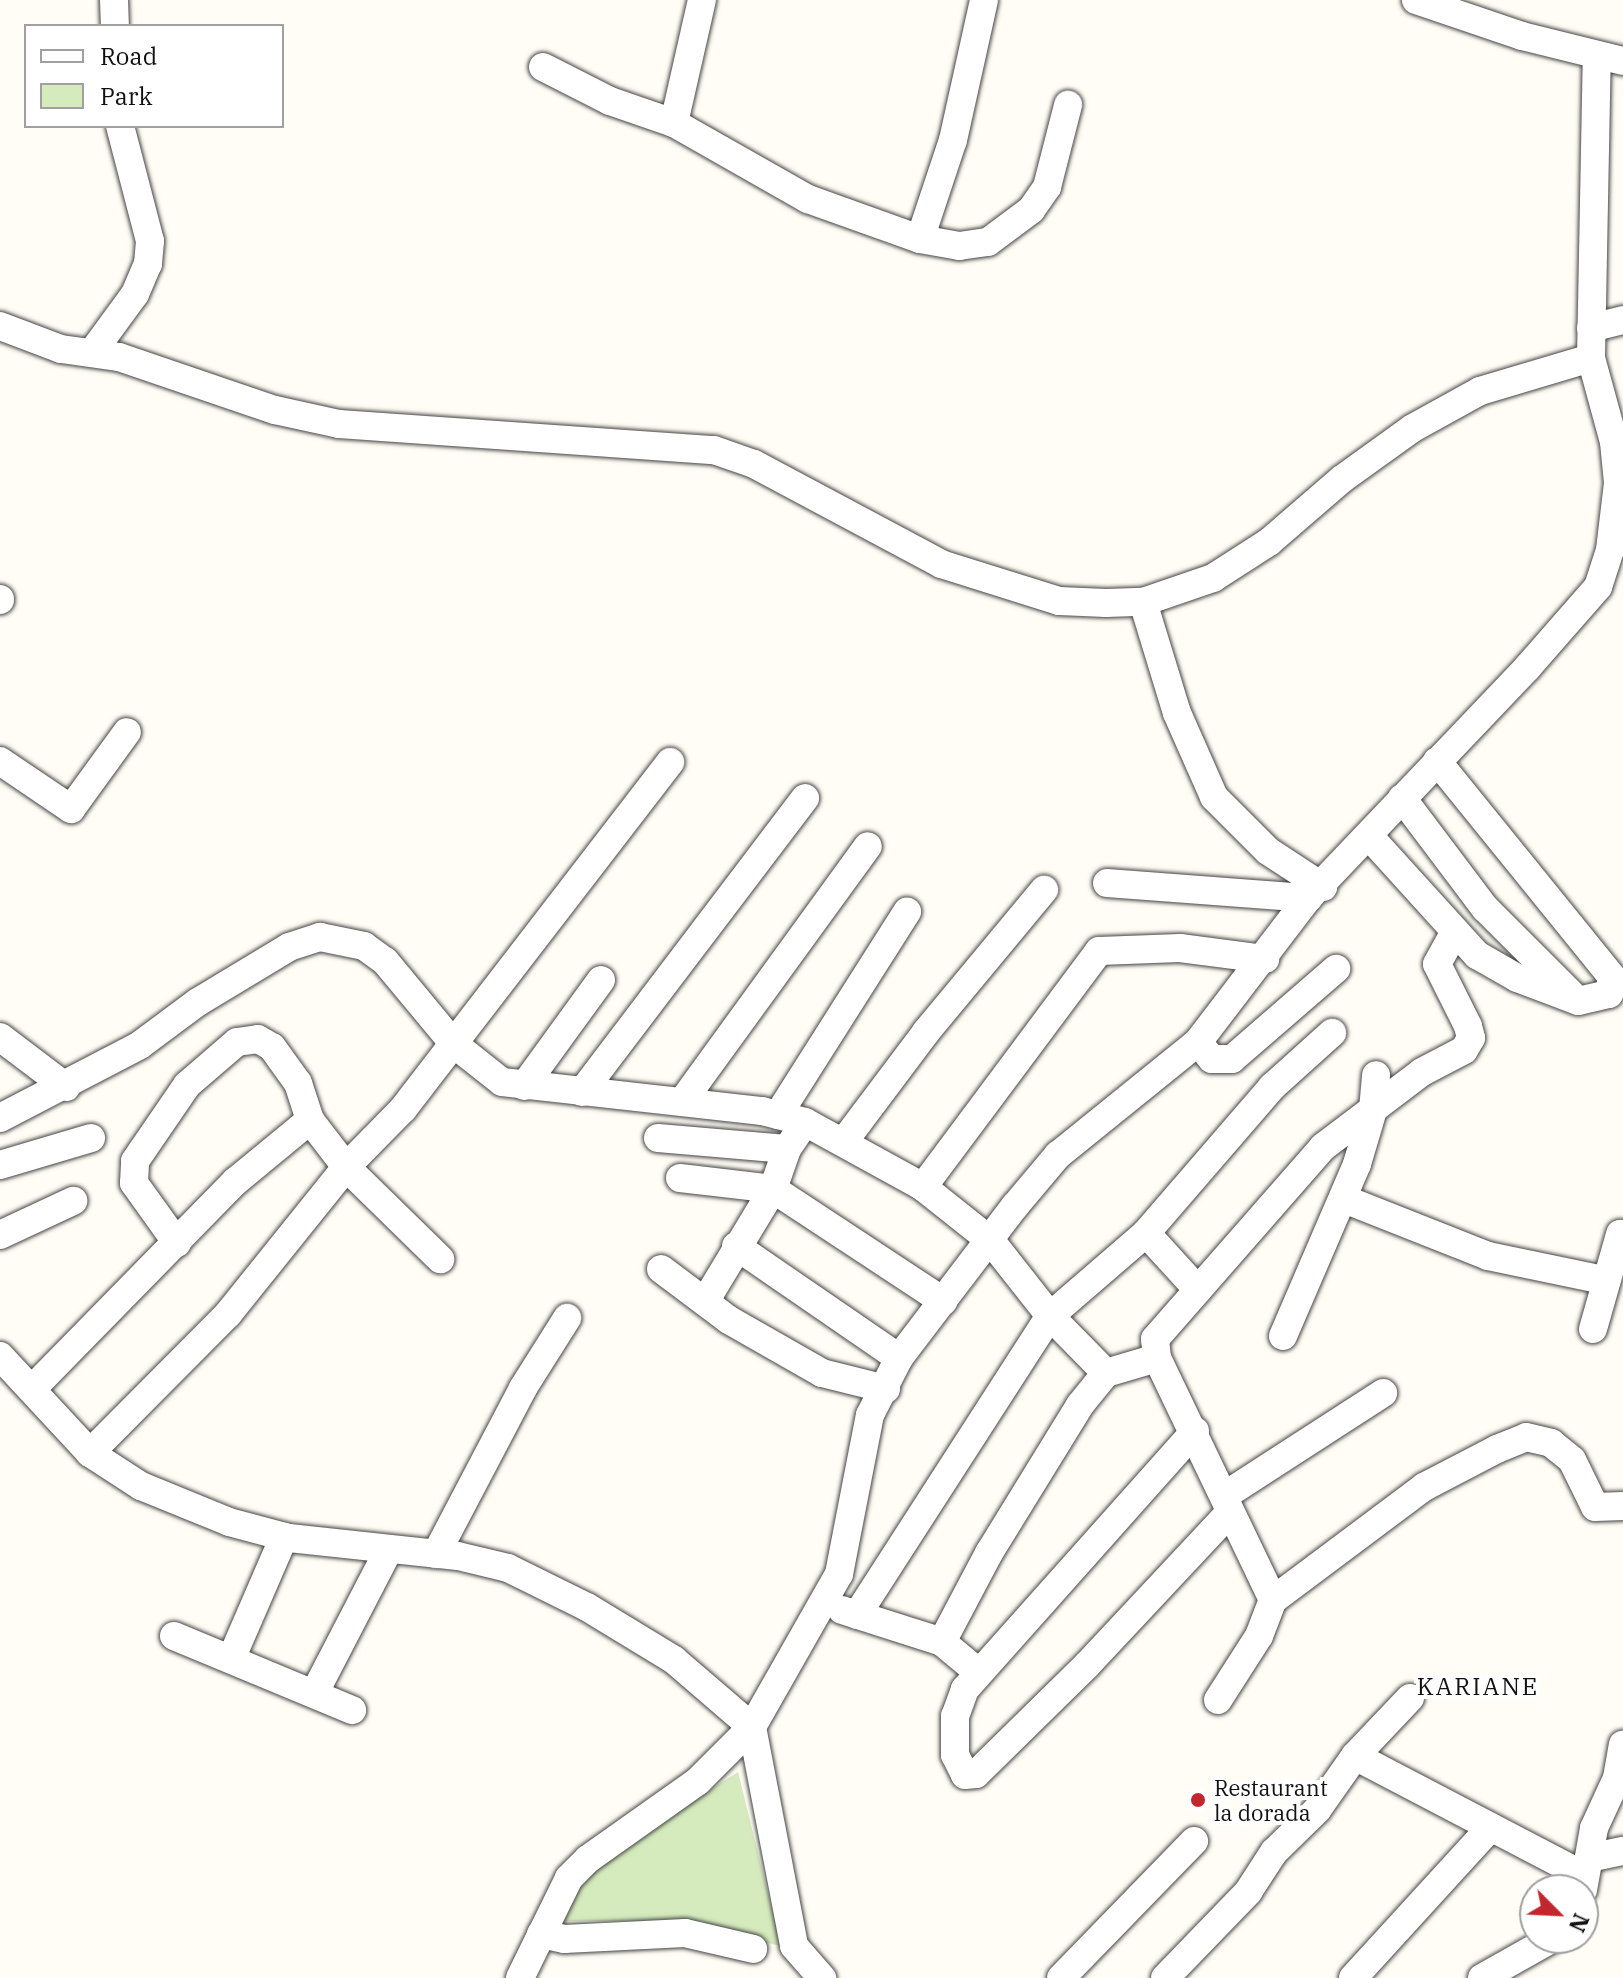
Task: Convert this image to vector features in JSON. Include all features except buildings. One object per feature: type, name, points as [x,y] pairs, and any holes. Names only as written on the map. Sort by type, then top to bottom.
[{"type":"street","points":[[114,0],[115,24]]},
{"type":"street","points":[[674,123],[702,0]]},
{"type":"street","points":[[920,239],[953,140],[984,0]]},
{"type":"street","points":[[520,1978],[569,1878],[588,1859],[698,1781],[752,1727],[826,1605],[849,1535],[870,1415],[886,1389],[899,1358],[943,1301],[1058,1155],[1198,1042],[1316,892],[1614,572],[1618,483],[1614,442],[1591,358],[1610,58],[1416,0]]},
{"type":"street","points":[[543,67],[610,101],[674,123],[808,199],[920,239],[959,246],[988,242],[1010,229],[1047,187],[1068,105]]},
{"type":"street","points":[[94,350],[135,294],[148,264],[150,241],[121,128]]},
{"type":"street","points":[[1591,328],[1623,320]]},
{"type":"street","points":[[0,326],[61,349],[94,350],[275,410],[339,424],[714,450],[754,464],[941,564],[1059,601],[1143,602],[1213,578],[1269,542],[1342,479],[1413,428],[1480,391],[1591,358]]},
{"type":"street","points":[[1143,602],[1177,713],[1214,797],[1268,851],[1316,892]]},
{"type":"street","points":[[0,761],[71,809],[127,732]]},
{"type":"street","points":[[1369,836],[1477,955],[1517,978],[1578,1001],[1609,994],[1612,977],[1437,761]]},
{"type":"street","points":[[90,1453],[228,1314],[346,1167],[403,1109],[670,762]]},
{"type":"street","points":[[582,1092],[805,798]]},
{"type":"street","points":[[1402,798],[1485,908],[1578,1001]]},
{"type":"street","points":[[682,1102],[868,846]]},
{"type":"street","points":[[1107,883],[1316,892]]},
{"type":"street","points":[[845,1140],[926,1032],[1044,890]]},
{"type":"street","points":[[706,1300],[773,1189],[787,1149],[792,1118],[907,912]]},
{"type":"street","points":[[1273,1600],[1195,1431],[1157,1358],[1155,1339],[1323,1147],[1422,1072],[1464,1050],[1471,1038],[1437,964],[1454,933]]},
{"type":"street","points":[[0,1118],[66,1087],[140,1045],[239,976],[289,947],[320,937],[364,946],[385,961],[454,1044],[489,1075],[524,1086],[682,1102],[792,1118],[845,1140],[923,1187],[991,1241],[1050,1316],[1106,1373]]},
{"type":"street","points":[[923,1187],[1099,951],[1180,948],[1265,959]]},
{"type":"street","points":[[1198,1042],[1212,1059],[1232,1059],[1336,969]]},
{"type":"street","points":[[524,1086],[601,980]]},
{"type":"street","points":[[857,1615],[1050,1316],[1146,1233],[1272,1087],[1332,1033]]},
{"type":"street","points":[[0,1037],[66,1087]]},
{"type":"street","points":[[177,1243],[134,1183],[135,1161],[187,1085],[237,1042],[258,1039],[272,1047],[298,1083],[310,1120],[346,1167],[440,1259]]},
{"type":"street","points":[[1283,1336],[1344,1199],[1373,1110],[1376,1075]]},
{"type":"street","points":[[33,1388],[236,1181],[310,1120]]},
{"type":"street","points":[[0,1165],[91,1138]]},
{"type":"street","points":[[658,1138],[787,1149]]},
{"type":"street","points":[[680,1178],[773,1189],[824,1218],[943,1301]]},
{"type":"street","points":[[1344,1199],[1488,1256],[1612,1270]]},
{"type":"street","points":[[0,1235],[73,1201]]},
{"type":"street","points":[[1146,1233],[1198,1290]]},
{"type":"street","points":[[1593,1329],[1620,1234]]},
{"type":"street","points":[[736,1246],[899,1358]]},
{"type":"street","points":[[661,1269],[729,1320],[822,1373],[886,1389]]},
{"type":"street","points":[[436,1554],[523,1388],[567,1318]]},
{"type":"street","points":[[0,1356],[33,1388],[90,1453],[141,1486],[229,1522],[284,1537],[436,1554],[508,1568],[587,1607],[674,1660],[752,1727],[794,1946],[822,1978]]},
{"type":"street","points":[[942,1642],[989,1553],[1080,1405],[1106,1373],[1157,1358]]},
{"type":"street","points":[[1195,1431],[965,1689],[955,1716],[955,1755],[970,1777],[1087,1665],[1228,1503],[1383,1393]]},
{"type":"street","points":[[1218,1700],[1259,1636],[1273,1600],[1424,1487],[1526,1437],[1551,1443],[1572,1460],[1595,1507],[1623,1506]]},
{"type":"street","points":[[232,1657],[284,1537]]},
{"type":"street","points":[[315,1692],[389,1549]]},
{"type":"street","points":[[826,1605],[942,1642],[978,1672]]},
{"type":"street","points":[[174,1636],[232,1657],[352,1710]]},
{"type":"street","points":[[1165,1978],[1248,1892],[1274,1852],[1317,1810],[1355,1756],[1410,1698]]},
{"type":"street","points":[[1586,1874],[1594,1828],[1620,1777],[1623,1745]]},
{"type":"street","points":[[1355,1756],[1489,1829],[1584,1874]]},
{"type":"street","points":[[1353,1978],[1489,1829]]},
{"type":"street","points":[[1061,1978],[1194,1841]]},
{"type":"street","points":[[1588,1874],[1623,1851]]},
{"type":"street","points":[[541,1934],[564,1939],[685,1933],[753,1949]]},
{"type":"street","points":[[1482,1978],[1525,1954]]},
{"type":"green space","points":[[738,1772],[781,1946],[666,1921],[557,1921],[594,1864]]},
{"type":"place","name":"Restaurant la dorada","points":[[1198,1800]]},
{"type":"district","name":"KARIANE","points":[[1478,1687]]}]
